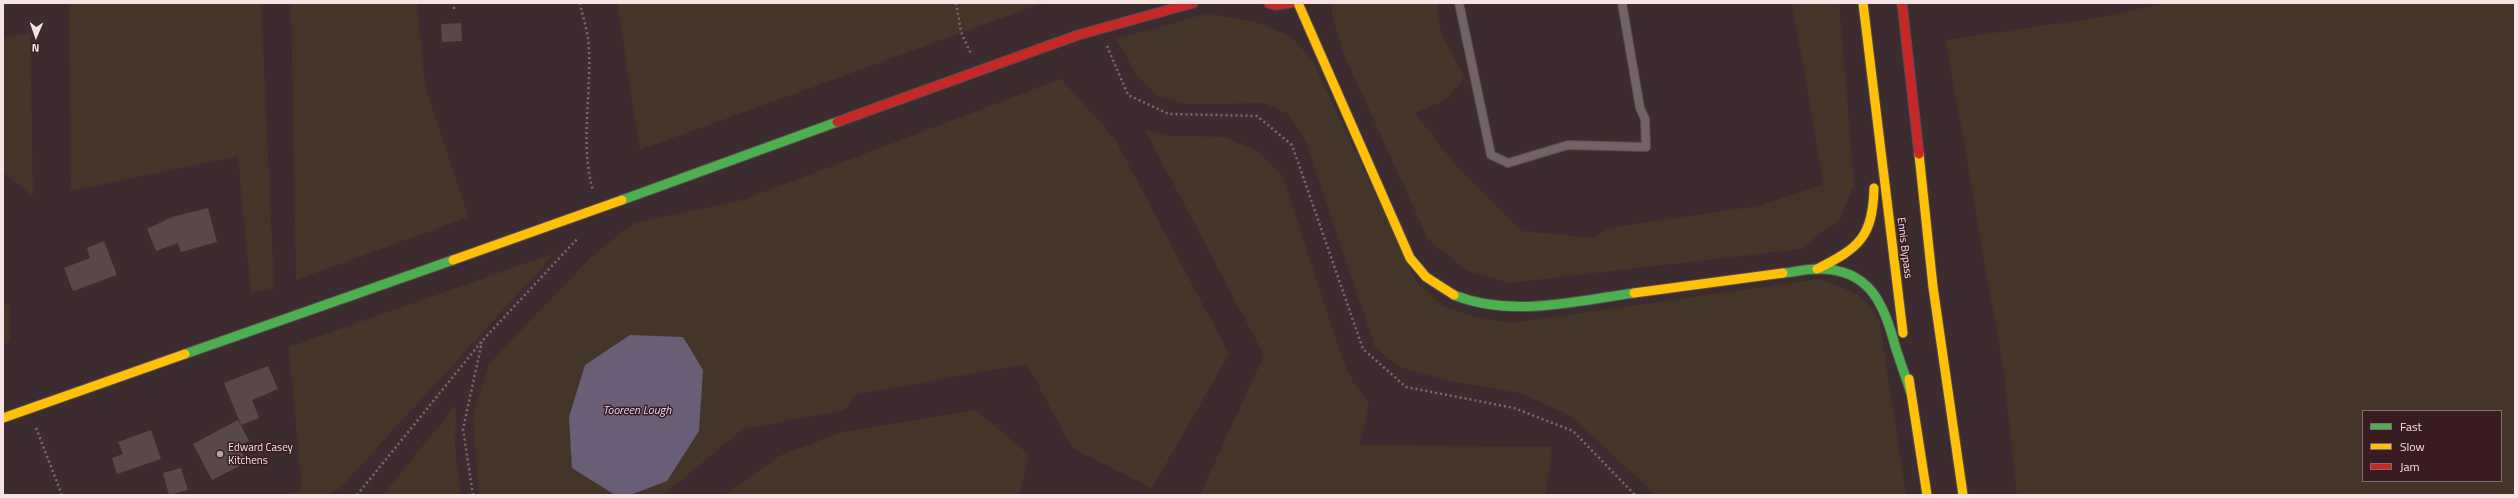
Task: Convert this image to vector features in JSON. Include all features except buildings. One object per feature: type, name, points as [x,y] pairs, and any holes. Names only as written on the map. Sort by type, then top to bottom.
[{"type":"main road","points":[[3,418],[598,209],[978,71],[1099,29],[1193,3]]},
{"type":"main road","points":[[1269,3],[1275,5],[1290,3]]},
{"type":"main road","points":[[1298,3],[1398,232],[1415,264],[1433,284],[1449,295],[1499,308],[1528,307],[1817,269],[1836,270],[1860,281],[1879,296],[1888,315],[1911,394]]},
{"type":"main road","name":"Ennis Bypass","points":[[1863,3],[1866,38],[1911,394],[1927,495]]},
{"type":"main road","points":[[1902,3],[1933,287],[1963,495]]},
{"type":"main road","points":[[1866,38],[1872,156]]},
{"type":"main road","points":[[1817,269],[1855,248],[1866,234],[1874,213],[1873,178]]},
{"type":"lane","points":[[1459,3],[1491,155],[1508,163],[1568,145],[1646,147],[1645,119],[1640,108],[1622,3]]},
{"type":"path","points":[[454,9],[455,3]]},
{"type":"path","points":[[580,3],[590,50],[585,131],[587,169],[598,209]]},
{"type":"path","points":[[956,3],[961,32],[978,71]]},
{"type":"path","points":[[1099,29],[1128,95],[1169,114],[1257,116],[1292,145],[1363,349],[1406,387],[1514,408],[1573,431],[1635,495]]},
{"type":"path","points":[[357,495],[482,341],[579,238]]},
{"type":"path","points":[[473,495],[463,429],[482,341]]},
{"type":"path","points":[[29,408],[62,495]]},
{"type":"shaded area","points":[[69,3],[261,3],[274,288],[251,293],[238,156],[71,191]]},
{"type":"shaded area","points":[[291,3],[417,3],[425,85],[468,217],[296,280]]},
{"type":"shaded area","points":[[617,3],[1043,3],[640,150]]},
{"type":"shaded area","points":[[1332,3],[1437,3],[1440,31],[1465,78],[1445,100],[1415,113],[1456,166],[1521,231],[1593,238],[1609,228],[1757,206],[1824,184],[1792,3],[1839,3],[1854,185],[1839,220],[1800,249],[1509,283],[1466,270],[1428,239],[1343,52],[1332,13]]},
{"type":"shaded area","points":[[2165,3],[2515,3],[2515,495],[2017,495],[2004,373],[1946,40],[2102,17]]},
{"type":"shaded area","points":[[1206,14],[1253,21],[1292,37],[1313,62],[1416,281],[1442,306],[1476,317],[1511,323],[1820,279],[1857,294],[1879,319],[1906,495],[1656,495],[1571,416],[1520,393],[1450,381],[1399,367],[1375,347],[1307,144],[1288,114],[1264,103],[1185,104],[1157,96],[1136,74],[1116,39]]},
{"type":"shaded area","points":[[30,33],[33,196],[3,172],[3,38]]},
{"type":"shaded area","points":[[1061,79],[1115,139],[1229,354],[1152,488],[1072,448],[1027,364],[857,394],[844,410],[743,429],[663,495],[479,495],[473,415],[489,364],[591,257],[634,223],[743,200]]},
{"type":"shaded area","points":[[1145,130],[1169,136],[1225,137],[1255,150],[1282,175],[1343,360],[1354,384],[1369,403],[1360,445],[1552,447],[1546,495],[1200,495],[1264,355]]},
{"type":"shaded area","points":[[555,253],[342,486],[328,495],[284,495],[302,490],[289,347]]},
{"type":"shaded area","points":[[3,303],[9,306],[10,341],[3,345]]},
{"type":"shaded area","points":[[456,405],[455,448],[461,495],[383,495]]},
{"type":"shaded area","points":[[976,410],[1029,455],[1019,495],[724,495],[781,455],[843,432]]},
{"type":"water","name":"Tooreen Lough","points":[[630,335],[683,337],[703,370],[699,431],[667,481],[630,495],[615,495],[572,468],[569,417],[585,365]]},
{"type":"traffic: fast","points":[[622,200],[837,122]]},
{"type":"traffic: fast","points":[[185,354],[453,260]]},
{"type":"traffic: fast","points":[[1783,273],[1813,269],[1835,270],[1850,275],[1863,282],[1880,304],[1911,393]]},
{"type":"traffic: fast","points":[[1454,295],[1476,302],[1498,306],[1520,307],[1543,306],[1634,293]]},
{"type":"traffic: slow","points":[[1298,3],[1410,258],[1426,277],[1454,295]]},
{"type":"traffic: slow","points":[[1863,3],[1903,333]]},
{"type":"traffic: slow","points":[[1919,154],[1933,287],[1963,495]]},
{"type":"traffic: slow","points":[[1817,269],[1843,254],[1861,239],[1867,230],[1871,218],[1874,188]]},
{"type":"traffic: slow","points":[[453,260],[622,200]]},
{"type":"traffic: slow","points":[[1634,293],[1783,273]]},
{"type":"traffic: slow","points":[[3,418],[185,354]]},
{"type":"traffic: slow","points":[[1909,379],[1927,495]]},
{"type":"traffic: jam","points":[[837,122],[1078,35],[1193,3]]},
{"type":"traffic: jam","points":[[1269,3],[1275,5],[1290,3]]},
{"type":"traffic: jam","points":[[1902,3],[1919,154]]},
{"type":"place","name":"Edward Casey Kitchens","points":[[220,454]]}]
